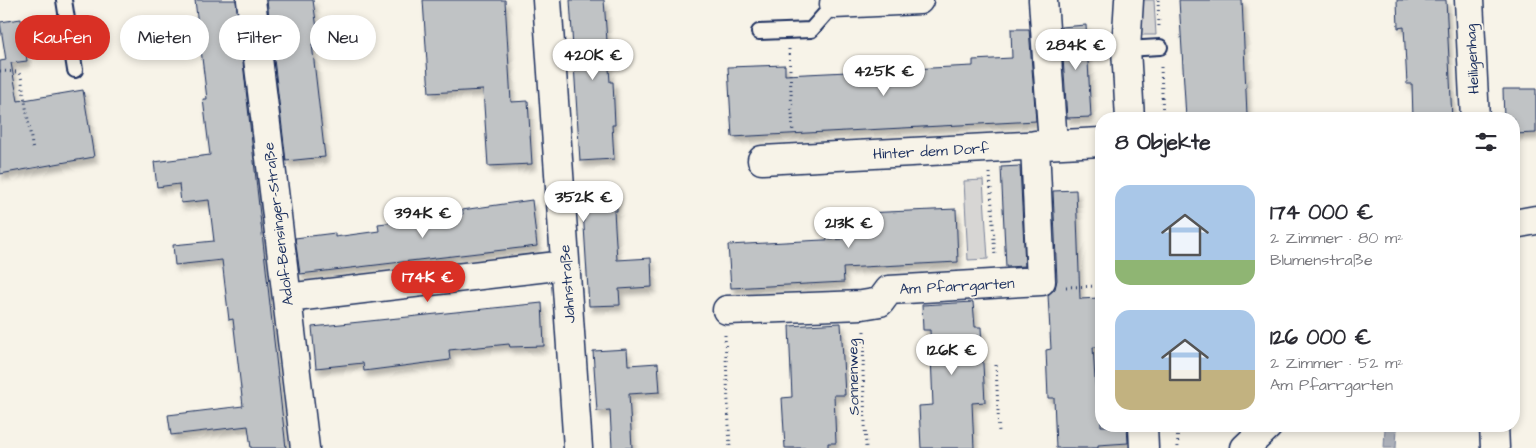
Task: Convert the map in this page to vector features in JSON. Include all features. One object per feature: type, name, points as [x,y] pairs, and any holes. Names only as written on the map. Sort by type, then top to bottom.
[{"type":"street","name":"Adolf-Bensinger-Straße","points":[[251,0],[305,448]]},
{"type":"street","name":"Jahnstraße","points":[[547,0],[578,448]]},
{"type":"street","points":[[834,4],[919,0]]},
{"type":"street","points":[[1041,281],[1044,145],[1043,0]]},
{"type":"street","points":[[1129,0],[1126,49],[1130,112]]},
{"type":"street","name":"Heiligenhag","points":[[1469,0],[1475,112]]},
{"type":"street","name":"Hinter dem Dorf","points":[[762,160],[1095,142]]},
{"type":"street","points":[[1520,223],[1536,220]]},
{"type":"street","points":[[287,298],[565,265]]},
{"type":"street","name":"Am Pfarrgarten","points":[[727,310],[862,305],[880,302],[889,290],[1041,281]]},
{"type":"street","points":[[1143,432],[1144,448]]},
{"type":"street","points":[[1246,448],[1262,432]]},
{"type":"street","points":[[1494,432],[1495,448]]},
{"type":"lane","points":[[64,0],[75,70]]},
{"type":"lane","points":[[759,32],[811,30],[834,4]]},
{"type":"lane","points":[[1126,49],[1160,47]]},
{"type":"path","points":[[788,31],[794,158]]},
{"type":"path","points":[[0,71],[18,72],[21,76],[34,151]]},
{"type":"path","points":[[988,148],[996,283]]},
{"type":"path","points":[[1041,281],[1056,287],[1095,286]]},
{"type":"path","name":"Sonnenweg","points":[[862,305],[866,448]]},
{"type":"path","points":[[727,310],[724,316],[730,448]]},
{"type":"path","points":[[996,365],[999,433]]},
{"type":"path","points":[[1178,432],[1178,448]]},
{"type":"shaded area","points":[[1141,0],[1154,0],[1156,35],[1137,35]]},
{"type":"shaded area","points":[[983,180],[988,259],[968,260],[964,181]]},
{"type":"shaded area","points":[[1385,432],[1397,432],[1396,448],[1384,448]]},
{"type":"building","points":[[195,0],[236,0],[238,15],[219,15],[219,60],[243,60],[286,448],[251,448],[248,426],[171,435],[168,415],[243,406],[233,319],[229,320],[222,260],[175,265],[173,245],[214,241],[209,200],[181,203],[179,184],[157,187],[154,162],[210,155],[203,99],[207,99],[202,60],[209,60],[209,15],[197,15]]},
{"type":"building","points":[[267,0],[313,0],[315,15],[310,15],[310,60],[314,60],[325,157],[286,161],[274,60],[300,60],[300,15],[269,15]]},
{"type":"building","points":[[423,0],[505,0],[511,102],[528,101],[532,164],[488,166],[483,90],[429,93]]},
{"type":"building","points":[[570,0],[604,0],[610,82],[613,82],[615,125],[612,125],[614,159],[580,161]]},
{"type":"building","points":[[1179,0],[1242,0],[1247,112],[1186,112]]},
{"type":"building","points":[[1397,0],[1446,0],[1452,112],[1413,112],[1412,84],[1407,84],[1404,27],[1398,28]]},
{"type":"building","points":[[15,20],[15,60],[27,60],[11,63],[18,101],[83,90],[94,157],[0,174],[0,61],[6,60],[0,22]]},
{"type":"building","points":[[1086,25],[1091,117],[1067,118],[1061,27]]},
{"type":"building","points":[[1011,29],[1029,29],[1036,121],[732,137],[728,67],[785,65],[785,75],[973,66],[973,60],[1012,58]]},
{"type":"building","points":[[1503,89],[1536,89],[1536,133],[1520,134],[1520,112],[1504,112]]},
{"type":"building","points":[[1020,166],[1025,266],[1006,267],[1001,167]]},
{"type":"building","points":[[616,189],[617,211],[614,211],[617,260],[651,258],[652,287],[619,289],[620,305],[589,306],[582,194]]},
{"type":"building","points":[[1076,190],[1080,299],[1095,298],[1095,347],[1093,347],[1095,432],[1127,432],[1128,443],[1098,445],[1098,448],[1056,448],[1054,398],[1048,398],[1046,350],[1051,349],[1048,295],[1055,289],[1057,280],[1053,191]]},
{"type":"building","points":[[532,200],[537,246],[300,274],[295,238],[335,233],[335,237],[379,231],[378,224],[463,214],[462,210]]},
{"type":"building","points":[[956,209],[958,262],[843,268],[844,282],[731,288],[728,245],[842,239],[841,214]]},
{"type":"building","points":[[973,302],[975,327],[981,327],[985,402],[972,403],[974,448],[921,448],[919,406],[933,405],[930,330],[923,330],[922,305]]},
{"type":"building","points":[[542,303],[544,346],[510,347],[509,344],[449,350],[450,360],[364,371],[363,363],[316,368],[312,327]]},
{"type":"building","points":[[841,323],[845,395],[834,395],[836,443],[828,443],[828,448],[785,448],[782,398],[792,397],[789,326]]},
{"type":"building","points":[[627,349],[628,365],[658,363],[660,392],[629,394],[632,448],[612,448],[610,410],[597,411],[593,351]]}]
